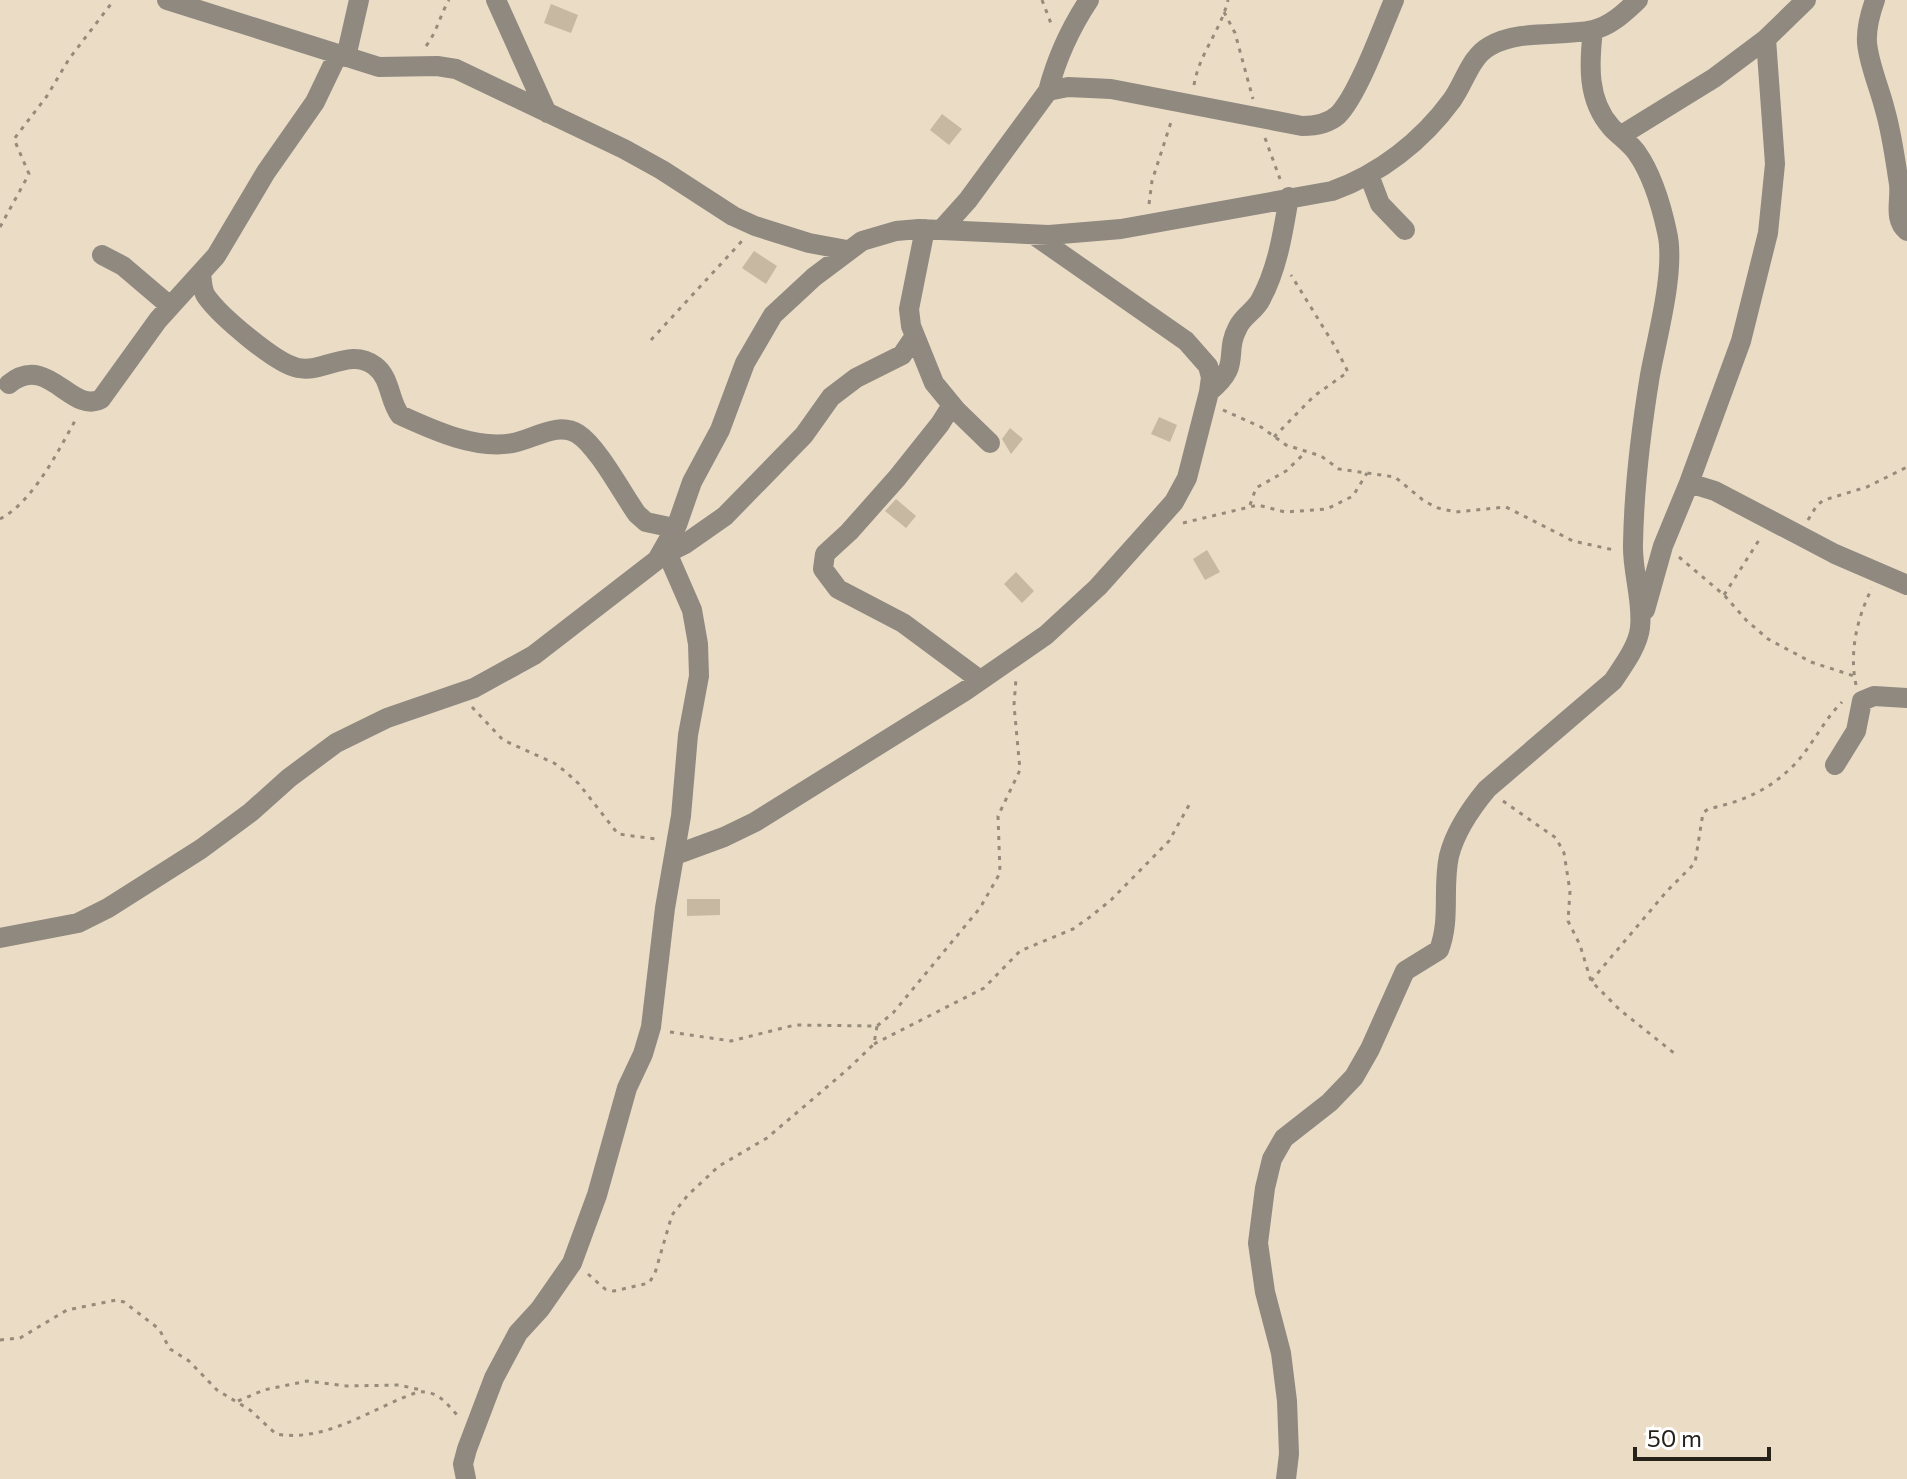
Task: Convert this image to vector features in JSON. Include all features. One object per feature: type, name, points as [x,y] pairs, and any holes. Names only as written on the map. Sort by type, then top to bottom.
[{"type":"street","points":[[167,0],[379,67],[456,69],[624,149],[662,170],[710,204],[755,226],[809,243],[847,250]]},
{"type":"street","points":[[9,384],[19,376],[29,374],[53,382],[85,402],[101,399],[140,343],[216,256],[266,172],[315,102],[342,56],[359,0]]},
{"type":"street","points":[[496,0],[547,113]]},
{"type":"street","points":[[990,443],[934,383],[915,336],[909,309],[934,229],[968,200],[1048,91],[1063,43],[1089,0]]},
{"type":"street","points":[[1048,91],[1087,87],[1316,126],[1337,116],[1355,86],[1394,0]]},
{"type":"street","points":[[466,1479],[463,1464],[494,1378],[518,1333],[540,1309],[572,1263],[597,1195],[627,1088],[643,1054],[651,1027],[665,908],[676,850],[688,735],[699,676],[692,610],[666,551],[688,491],[720,430],[745,363],[773,315],[847,250],[879,235],[934,229],[1034,235],[1121,229],[1332,191],[1369,175],[1421,136],[1454,98],[1482,51],[1506,39],[1593,30],[1609,24],[1638,0]]},
{"type":"street","points":[[1620,136],[1714,78],[1766,39],[1806,0]]},
{"type":"street","points":[[1875,0],[1868,26],[1867,46],[1892,142],[1900,194],[1900,225],[1907,231]]},
{"type":"street","points":[[1593,30],[1590,65],[1594,100],[1609,125],[1636,152],[1655,187],[1668,236],[1667,274],[1643,417],[1632,554],[1640,631]]},
{"type":"street","points":[[1286,1479],[1289,1454],[1287,1401],[1281,1353],[1265,1292],[1258,1243],[1272,1159],[1284,1138],[1330,1102],[1354,1077],[1405,971],[1439,950],[1446,926],[1450,854],[1475,804],[1487,789],[1613,681],[1627,661],[1640,631],[1664,544],[1741,341],[1768,233],[1775,164],[1766,39]]},
{"type":"street","points":[[1369,175],[1380,204],[1405,230]]},
{"type":"street","points":[[1210,391],[1226,376],[1231,366],[1237,328],[1261,299],[1279,254],[1285,198]]},
{"type":"street","points":[[676,850],[724,837],[755,822],[1046,635],[1098,587],[1174,502],[1187,478],[1210,391],[1208,366],[1186,341],[1034,235]]},
{"type":"street","points":[[102,255],[123,266],[170,306]]},
{"type":"street","points":[[201,273],[204,293],[220,312],[288,365],[313,368],[340,360],[362,360],[376,367],[383,376],[400,415],[470,440],[512,443],[562,429],[576,432],[590,444],[637,514],[646,522],[674,528]]},
{"type":"street","points":[[0,938],[78,923],[108,908],[201,849],[336,743],[387,718],[474,688],[534,655],[666,551],[685,544],[725,516],[804,435],[831,397],[856,378],[902,355],[915,336]]},
{"type":"street","points":[[952,405],[897,478],[825,554],[823,569],[838,589],[903,623],[980,680]]},
{"type":"street","points":[[1689,483],[1715,491],[1794,533],[1907,585]]},
{"type":"street","points":[[1835,765],[1856,731],[1862,701],[1874,696],[1907,698]]},
{"type":"path","points":[[0,227],[29,174],[14,139],[114,0]]},
{"type":"path","points":[[415,68],[436,33],[449,0]]},
{"type":"path","points":[[1042,0],[1063,43]]},
{"type":"path","points":[[1148,224],[1152,181],[1169,127],[1192,92],[1197,69],[1228,0]]},
{"type":"path","points":[[1224,12],[1238,45],[1265,143],[1285,198]]},
{"type":"path","points":[[651,340],[755,226]]},
{"type":"path","points":[[1274,437],[1314,396],[1348,372],[1279,254]]},
{"type":"path","points":[[1210,391],[1221,409],[1228,414],[1261,427],[1274,437],[1306,452],[1321,456],[1347,472],[1395,477],[1424,501],[1438,508],[1456,512],[1506,507],[1573,541],[1632,554]]},
{"type":"path","points":[[0,519],[23,501],[49,467],[85,402]]},
{"type":"path","points":[[1250,506],[1256,488],[1286,471],[1306,452]]},
{"type":"path","points":[[1794,533],[1824,500],[1867,487],[1907,467]]},
{"type":"path","points":[[1163,515],[1185,523],[1258,505],[1285,512],[1327,509],[1353,496],[1367,473]]},
{"type":"path","points":[[1724,595],[1771,521]]},
{"type":"path","points":[[1664,544],[1724,595],[1768,639],[1811,662],[1854,676]]},
{"type":"path","points":[[1851,692],[1856,686],[1857,626],[1879,574]]},
{"type":"path","points":[[651,1027],[684,1036],[731,1041],[795,1025],[877,1026],[893,1013],[980,908],[1000,873],[998,816],[1020,770],[1014,705],[1018,654]]},
{"type":"path","points":[[457,694],[503,740],[554,763],[566,772],[618,834],[656,839],[676,850]]},
{"type":"path","points":[[1591,981],[1667,891],[1695,863],[1703,813],[1708,809],[1750,799],[1765,788],[1796,763],[1846,698]]},
{"type":"path","points":[[1487,789],[1556,838],[1564,853],[1570,891],[1568,921],[1580,945],[1591,981],[1620,1010],[1674,1053]]},
{"type":"path","points":[[572,1263],[605,1289],[614,1291],[649,1283],[655,1273],[672,1215],[719,1166],[767,1138],[789,1121],[874,1044],[984,988],[1020,951],[1073,929],[1090,917],[1169,841],[1189,805]]},
{"type":"path","points":[[874,1044],[877,1026]]},
{"type":"path","points":[[0,1340],[20,1338],[67,1310],[116,1300],[124,1302],[159,1329],[170,1349],[189,1361],[217,1390],[238,1401],[270,1431],[285,1436],[333,1428],[406,1396],[426,1391]]},
{"type":"path","points":[[238,1401],[264,1390],[307,1381],[347,1386],[399,1385],[440,1397],[475,1430]]},
{"type":"building","points":[[551,4],[578,15],[571,33],[544,23]]},
{"type":"building","points":[[942,114],[962,129],[949,145],[930,130]]},
{"type":"building","points":[[754,251],[777,266],[766,284],[742,268]]},
{"type":"building","points":[[1159,417],[1177,425],[1170,442],[1151,434]]},
{"type":"building","points":[[1010,428],[1023,439],[1011,454],[1002,439]]},
{"type":"building","points":[[896,499],[916,516],[906,528],[885,511]]},
{"type":"building","points":[[1207,550],[1220,572],[1205,580],[1193,559]]},
{"type":"building","points":[[1016,572],[1034,591],[1022,603],[1004,584]]},
{"type":"building","points":[[687,899],[720,899],[720,915],[687,916]]}]
